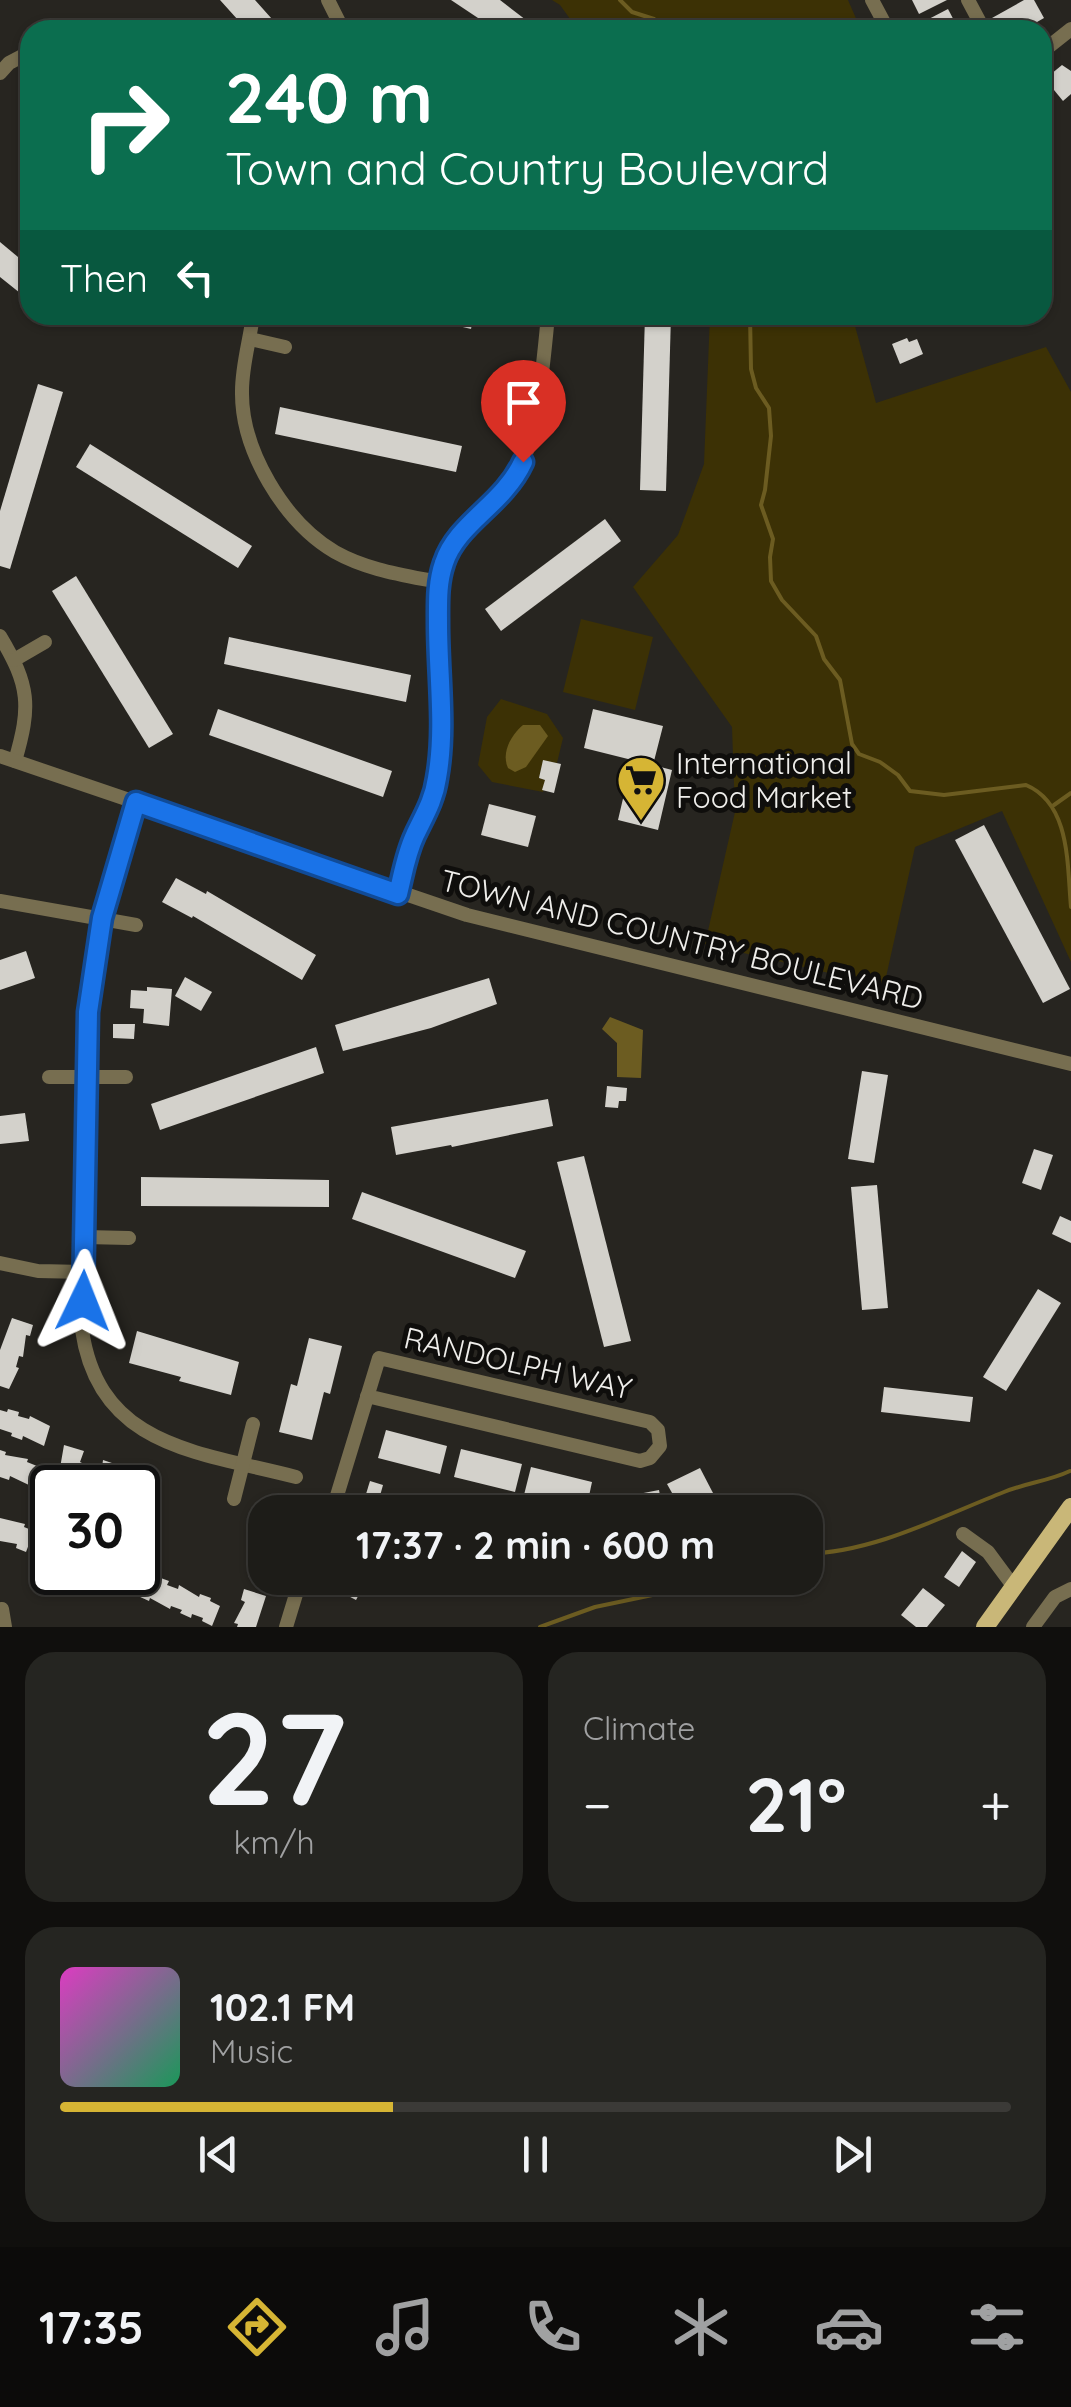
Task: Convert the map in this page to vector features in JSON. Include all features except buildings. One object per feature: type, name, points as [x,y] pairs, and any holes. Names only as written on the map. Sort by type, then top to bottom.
[{"type":"main road","points":[[985,1627],[1071,1508]]},
{"type":"street","points":[[252,325],[242,394],[245,424],[254,452],[288,508],[308,532],[333,551],[360,564],[438,582]]},
{"type":"street","points":[[398,894],[407,856],[428,814],[437,778],[441,728],[438,582],[445,558],[456,540],[501,497],[523,462],[547,325]]},
{"type":"street","points":[[250,339],[285,346]]},
{"type":"street","points":[[0,636],[14,660],[27,701],[26,717],[7,758]]},
{"type":"street","points":[[14,660],[45,642]]},
{"type":"street","name":"TOWN AND COUNTRY BOULEVARD","points":[[7,758],[398,894],[554,939],[1071,1064]]},
{"type":"street","points":[[136,802],[102,918],[88,1012],[82,1330],[86,1356],[108,1401],[149,1436],[296,1477]]},
{"type":"street","points":[[0,901],[136,925]]},
{"type":"street","points":[[49,1077],[126,1077]]},
{"type":"street","points":[[85,1237],[128,1238]]},
{"type":"street","points":[[0,1264],[38,1271],[84,1272]]},
{"type":"street","name":"RANDOLPH WAY","points":[[337,1495],[379,1358],[650,1422],[658,1430],[660,1446],[650,1458],[640,1461],[368,1396]]},
{"type":"street","points":[[234,1499],[254,1424]]},
{"type":"street","points":[[963,1534],[988,1552],[1014,1586]]},
{"type":"street","points":[[1033,1627],[1055,1597],[1071,1590]]},
{"type":"street","points":[[286,1627],[296,1595]]},
{"type":"street","points":[[2,1608],[5,1627]]},
{"type":"shaded area","points":[[552,0],[848,0],[857,20],[571,20]]},
{"type":"shaded area","points":[[710,325],[855,325],[876,403],[1046,347],[1071,392],[1071,962],[1002,811],[915,847],[884,986],[705,944],[735,812],[732,727],[633,587],[678,535],[704,464]]},
{"type":"shaded area","points":[[581,619],[653,637],[635,710],[563,692]]},
{"type":"shaded area","points":[[501,699],[547,714],[563,738],[557,763],[543,761],[539,778],[545,780],[543,792],[492,782],[478,765],[487,717]]},
{"type":"shaded area","points":[[523,725],[540,725],[548,736],[526,767],[515,772],[508,768],[507,750]]},
{"type":"shaded area","points":[[610,1017],[643,1030],[641,1078],[617,1077],[617,1043],[602,1029]]},
{"type":"waterway","points":[[620,0],[632,12],[655,20]]},
{"type":"waterway","points":[[750,325],[751,369],[756,388],[769,408],[771,436],[761,505],[773,539],[771,581],[782,600],[816,636],[824,659],[840,680],[852,744],[859,754],[898,775],[910,791],[944,795],[1026,785],[1041,794],[1059,821],[1064,838],[1071,907]]},
{"type":"waterway","points":[[1054,805],[1071,793]]},
{"type":"waterway","points":[[823,1553],[882,1540],[1012,1489],[1070,1471]]},
{"type":"waterway","points":[[540,1627],[595,1607],[652,1595]]},
{"type":"place","name":"International Food Market","points":[[641,822]]},
{"type":"route","points":[[83,1301],[88,1012],[108,891],[136,802],[398,894],[407,856],[428,814],[437,778],[441,728],[438,582],[445,558],[456,540],[515,480],[523,462]]}]
